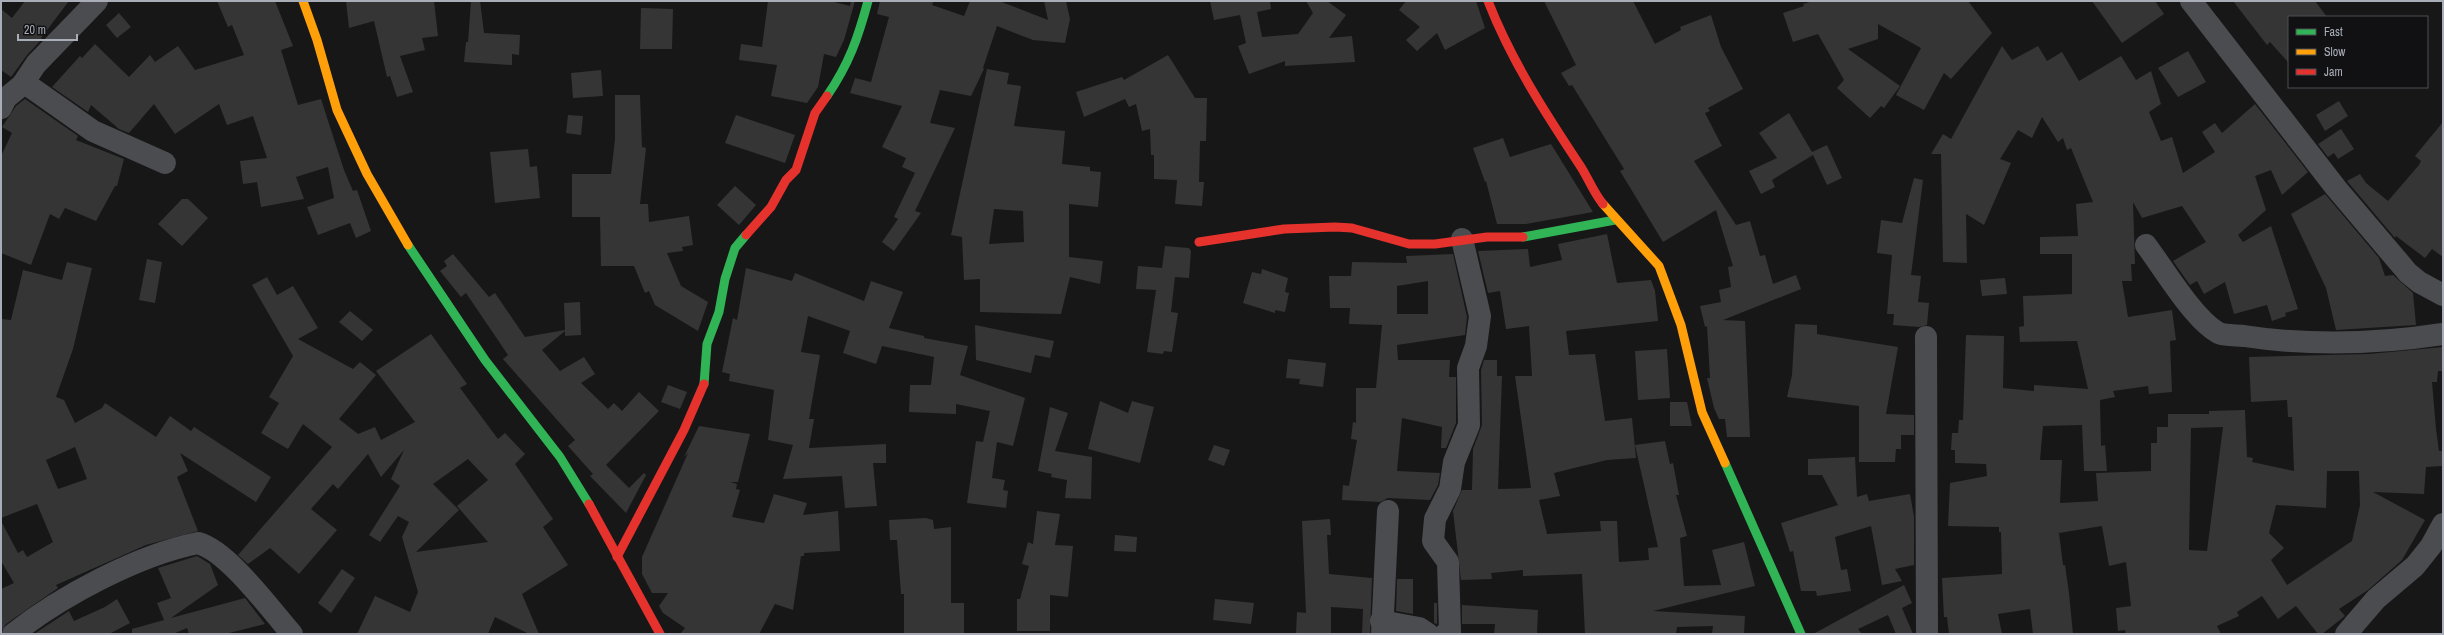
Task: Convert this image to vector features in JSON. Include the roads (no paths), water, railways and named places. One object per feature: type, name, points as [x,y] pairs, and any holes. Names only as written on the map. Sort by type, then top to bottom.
[{"type":"street","points":[[1,108],[6,98],[22,85],[36,64],[97,1]]},
{"type":"street","points":[[303,1],[317,40],[337,110],[367,174],[412,252],[485,360],[564,463],[580,487],[660,634]]},
{"type":"street","points":[[617,557],[684,430],[704,385],[707,344],[719,312],[735,248],[771,207],[786,180],[796,170],[815,113],[844,71],[856,44],[868,1]]},
{"type":"street","points":[[1488,1],[1502,38],[1532,93],[1614,220],[1659,266],[1681,325],[1702,412],[1766,552],[1787,607],[1801,634]]},
{"type":"street","points":[[2191,1],[2336,188],[2408,273],[2419,282],[2443,295]]},
{"type":"street","points":[[22,85],[29,86],[93,131],[165,163]]},
{"type":"street","points":[[1199,242],[1284,229],[1335,227],[1352,228],[1409,244],[1435,244],[1462,240],[1527,237],[1614,220]]},
{"type":"street","points":[[1445,634],[1450,632],[1448,562],[1433,541],[1435,519],[1450,489],[1454,462],[1469,425],[1468,368],[1476,346],[1480,316],[1462,240]]},
{"type":"street","points":[[2146,245],[2196,312],[2218,333],[2259,338],[2346,343],[2409,340],[2443,334]]},
{"type":"street","points":[[1926,337],[1926,634]]},
{"type":"street","points":[[1388,511],[1382,628],[1419,628],[1428,634]]},
{"type":"street","points":[[2346,634],[2376,599],[2415,566],[2432,546],[2443,524]]},
{"type":"street","points":[[14,634],[83,588],[151,558],[198,543],[214,550],[237,571],[292,634]]}]
